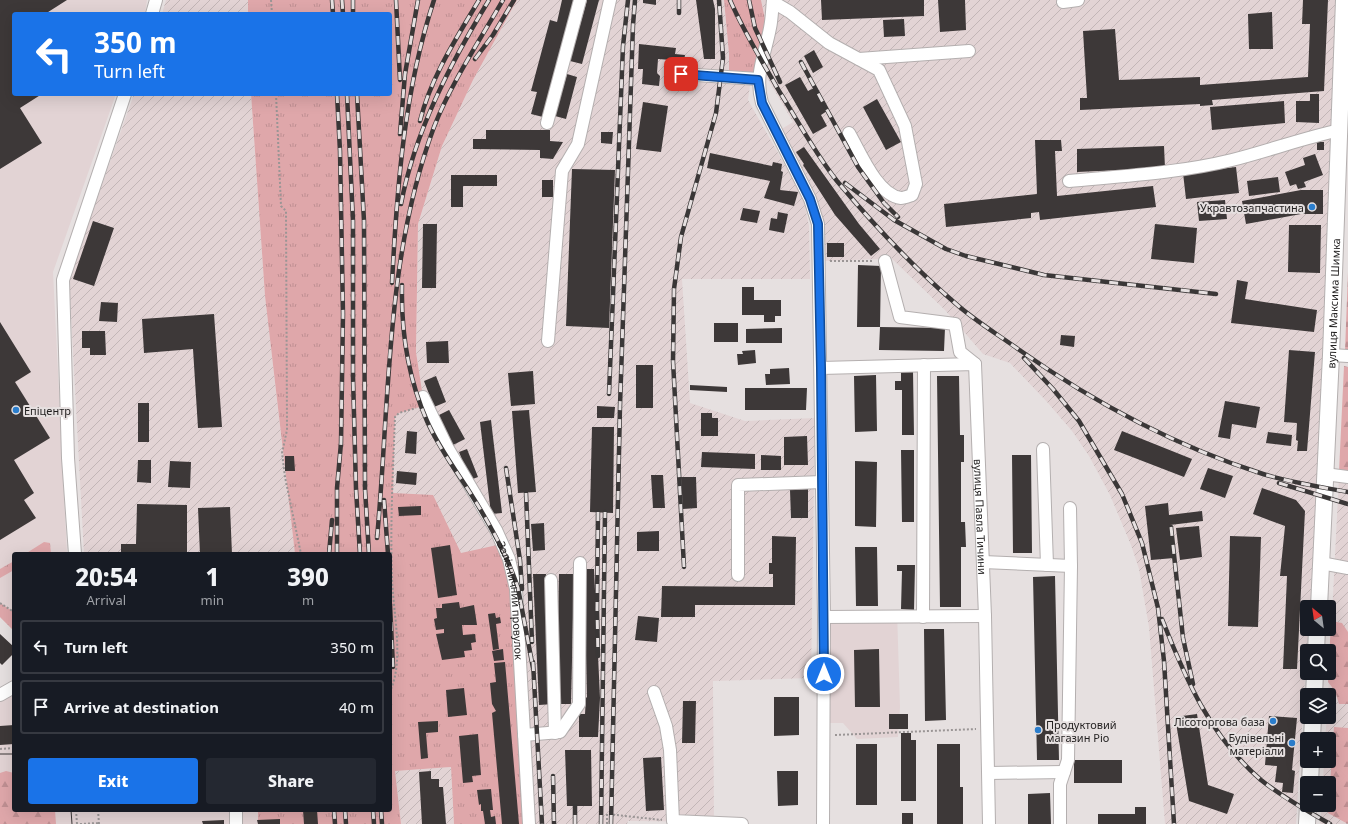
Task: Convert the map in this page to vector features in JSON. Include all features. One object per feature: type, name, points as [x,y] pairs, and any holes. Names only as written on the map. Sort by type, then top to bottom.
[{"type":"main road","name":"вулиця Максима Шимка","points":[[1319,600],[1340,130],[1345,71],[1344,0]]},
{"type":"main road","points":[[1307,824],[1308,812]]},
{"type":"street","points":[[153,12],[156,0]]},
{"type":"street","points":[[547,123],[580,0]]},
{"type":"street","points":[[548,341],[562,171],[578,144],[610,0]]},
{"type":"street","points":[[1063,2],[1078,0]]},
{"type":"street","points":[[823,824],[824,617],[818,224],[810,199],[762,103],[758,80],[770,28],[773,1],[790,12],[829,43],[879,70],[905,126],[916,184],[912,195],[902,198],[892,196],[883,188],[872,175],[849,133]]},
{"type":"street","points":[[859,59],[969,51]]},
{"type":"street","points":[[681,74],[758,80]]},
{"type":"street","points":[[75,552],[68,458],[63,280],[124,96]]},
{"type":"street","points":[[1069,181],[1171,172],[1232,160],[1308,137],[1340,130]]},
{"type":"street","points":[[885,261],[900,317],[955,324],[960,352],[975,364]]},
{"type":"street","points":[[1331,355],[1348,356]]},
{"type":"street","points":[[821,368],[975,364]]},
{"type":"street","name":"вулиця Павла Тичини","points":[[975,364],[985,616],[989,824]]},
{"type":"street","points":[[923,616],[924,365]]},
{"type":"street","name":"Залізничний провулок","points":[[425,401],[447,447],[496,530],[509,559],[516,589],[529,824]]},
{"type":"street","points":[[1043,449],[1046,565]]},
{"type":"street","points":[[1325,474],[1348,478]]},
{"type":"street","points":[[738,575],[738,485],[822,482]]},
{"type":"street","points":[[1060,824],[1060,784],[1068,760],[1071,566],[1070,508]]},
{"type":"street","points":[[983,562],[1071,566]]},
{"type":"street","points":[[524,735],[560,732],[579,704],[580,563]]},
{"type":"street","points":[[1321,563],[1348,568]]},
{"type":"street","points":[[551,580],[555,733]]},
{"type":"street","points":[[824,617],[985,616]]},
{"type":"street","points":[[0,695],[12,688]]},
{"type":"street","points":[[654,692],[666,726],[670,750],[673,821],[742,824]]},
{"type":"street","points":[[989,773],[1064,772]]},
{"type":"street","points":[[236,812],[236,824]]},
{"type":"path","points":[[271,0],[272,12]]},
{"type":"path","points":[[276,96],[281,206],[286,211],[287,430],[282,453],[285,477],[301,552]]},
{"type":"path","points":[[819,261],[885,261]]},
{"type":"path","points":[[392,552],[395,417],[425,401]]},
{"type":"path","points":[[392,592],[397,660],[395,679],[392,686]]},
{"type":"path","points":[[0,603],[12,611]]},
{"type":"path","points":[[835,735],[988,728]]},
{"type":"path","points":[[0,749],[12,748]]},
{"type":"path","points":[[76,812],[79,824],[99,824],[98,812]]},
{"type":"path","points":[[607,824],[607,814],[673,821]]},
{"type":"shaded area","points":[[0,0],[147,0],[145,12],[12,12],[12,96],[115,96],[53,272],[67,552],[12,552],[12,629],[0,617]]},
{"type":"shaded area","points":[[166,0],[248,0],[248,12],[163,12]]},
{"type":"shaded area","points":[[517,0],[724,0],[729,54],[729,76],[751,78],[748,100],[803,197],[809,226],[810,279],[682,279],[690,403],[745,421],[815,418],[811,678],[713,681],[714,822],[628,821],[627,824],[501,824],[461,553],[393,493],[395,417],[399,413],[427,405],[423,397],[416,352],[418,224],[442,146],[473,80]]},
{"type":"shaded area","points":[[761,0],[1336,0],[1318,472],[1310,600],[1300,600],[1300,636],[1308,636],[1307,644],[1300,644],[1300,680],[1305,680],[1304,688],[1300,688],[1300,724],[1302,724],[1302,732],[1300,732],[1296,824],[1165,824],[1149,627],[1139,569],[1131,545],[1110,495],[1089,456],[1072,431],[1048,403],[1010,363],[983,354],[945,310],[887,254],[881,259],[824,261],[823,219],[812,193],[780,130],[793,122],[766,76],[769,34]]},
{"type":"shaded area","points":[[133,96],[251,96],[265,296],[295,552],[84,552],[69,278]]},
{"type":"shaded area","points":[[1339,476],[1348,477],[1348,824],[1320,823],[1321,812],[1336,812],[1336,776],[1323,776],[1324,768],[1336,768],[1336,732],[1326,732],[1326,724],[1336,724],[1336,688],[1328,688],[1329,680],[1336,680],[1336,644],[1331,644],[1331,636],[1336,636],[1336,600],[1333,600]]},
{"type":"shaded area","points":[[828,611],[897,611],[900,707],[898,737],[857,739],[843,723],[829,723]]},
{"type":"shaded area","points":[[12,688],[12,812],[325,812],[326,824],[0,824],[0,695]]},
{"type":"shaded area","points":[[451,767],[454,824],[401,824],[395,771]]},
{"type":"green space","points":[[248,0],[517,0],[473,80],[442,146],[418,224],[416,352],[423,397],[427,405],[399,413],[395,417],[393,493],[433,495],[461,553],[502,544],[509,562],[529,824],[454,824],[451,767],[395,771],[401,824],[258,824],[258,812],[392,812],[392,552],[295,552],[265,296],[251,96],[392,96],[392,12],[248,12]]},
{"type":"green space","points":[[724,0],[761,0],[767,28],[758,63],[751,78],[729,77],[729,54]]},
{"type":"green space","points":[[1348,272],[1348,351],[1345,351]]},
{"type":"green space","points":[[1344,366],[1348,367],[1348,474],[1339,472]]},
{"type":"green space","points":[[44,542],[50,543],[51,552],[28,552]]},
{"type":"green space","points":[[12,562],[12,571],[0,578],[0,569]]},
{"type":"green space","points":[[0,603],[12,611],[12,629],[0,617]]},
{"type":"green space","points":[[1336,622],[1342,623],[1348,632],[1348,704],[1339,704],[1336,688],[1333,688],[1328,682],[1328,680],[1336,680],[1336,644],[1330,644],[1330,636],[1336,636]]},
{"type":"green space","points":[[1334,727],[1348,728],[1348,824],[1328,813],[1336,812],[1336,776],[1331,776],[1331,768],[1336,768],[1336,732],[1334,732]]},
{"type":"green space","points":[[6,771],[12,772],[12,812],[55,812],[56,824],[0,824],[0,773]]},
{"type":"building","points":[[0,0],[67,0],[48,12],[12,12],[12,96],[39,96],[20,108],[42,143],[0,169]]},
{"type":"building","points":[[562,0],[574,0],[543,117],[531,114],[537,92],[531,91],[550,20],[557,22]]},
{"type":"building","points":[[587,0],[599,0],[582,64],[570,61]]},
{"type":"building","points":[[643,0],[656,0],[656,5],[643,3]]},
{"type":"building","points":[[696,0],[713,0],[715,9],[715,59],[704,59]]},
{"type":"building","points":[[821,0],[924,0],[924,16],[822,20]]},
{"type":"building","points":[[938,0],[965,0],[966,30],[940,32]]},
{"type":"building","points":[[1303,0],[1328,0],[1324,91],[1212,100],[1213,105],[1200,106],[1200,104],[1080,110],[1080,98],[1087,98],[1083,31],[1115,29],[1119,80],[1200,77],[1200,85],[1308,77],[1310,24],[1302,24]]},
{"type":"building","points":[[1272,12],[1273,49],[1249,49],[1248,14]]},
{"type":"building","points":[[904,19],[905,36],[884,37],[883,20]]},
{"type":"building","points":[[639,44],[676,48],[675,54],[685,55],[684,61],[658,59],[657,73],[660,76],[659,86],[642,84],[643,69],[638,69]]},
{"type":"building","points":[[814,50],[823,67],[813,73],[804,56]]},
{"type":"building","points":[[567,74],[577,77],[566,119],[555,116]]},
{"type":"building","points":[[800,77],[808,91],[814,88],[827,111],[821,115],[827,126],[813,134],[785,85]]},
{"type":"building","points":[[1310,94],[1319,94],[1319,123],[1296,122],[1296,101],[1310,101]]},
{"type":"building","points":[[877,99],[901,142],[886,150],[863,107]]},
{"type":"building","points":[[1284,101],[1285,123],[1212,130],[1210,107]]},
{"type":"building","points":[[643,102],[668,106],[661,152],[636,149]]},
{"type":"building","points":[[486,130],[550,130],[550,141],[563,142],[553,159],[540,158],[540,150],[473,149],[473,139],[486,139]]},
{"type":"building","points":[[601,132],[613,132],[612,144],[601,143]]},
{"type":"building","points":[[1035,140],[1061,140],[1062,151],[1055,151],[1057,196],[1153,186],[1156,207],[1040,220],[1039,212],[1031,213],[1031,218],[946,227],[944,204],[1037,194]]},
{"type":"building","points":[[1317,142],[1324,142],[1324,150],[1317,150]]},
{"type":"building","points":[[1164,146],[1165,168],[1077,172],[1077,149]]},
{"type":"building","points":[[804,147],[859,224],[880,249],[871,256],[835,215],[803,165],[804,164],[796,152]]},
{"type":"building","points":[[710,153],[772,166],[773,162],[782,164],[781,171],[783,172],[780,190],[798,192],[794,206],[764,198],[770,181],[707,168]]},
{"type":"building","points":[[1315,154],[1323,175],[1304,182],[1306,187],[1298,189],[1296,184],[1290,186],[1285,172],[1305,165],[1303,158]]},
{"type":"building","points":[[1236,167],[1239,193],[1186,199],[1183,173]]},
{"type":"building","points":[[572,169],[615,170],[609,328],[566,326]]},
{"type":"building","points":[[451,175],[497,175],[497,186],[463,186],[463,207],[451,207]]},
{"type":"building","points":[[1278,177],[1280,192],[1249,196],[1247,181]]},
{"type":"building","points":[[542,180],[553,180],[553,197],[542,197]]},
{"type":"building","points":[[1301,190],[1323,190],[1323,214],[1301,214],[1246,224],[1242,201]]},
{"type":"building","points":[[1225,200],[1227,219],[1199,221],[1197,202]]},
{"type":"building","points":[[743,208],[760,211],[757,223],[740,220]]},
{"type":"building","points":[[778,212],[788,214],[784,233],[769,230],[771,218],[777,219]]},
{"type":"building","points":[[93,221],[114,228],[94,286],[73,279]]},
{"type":"building","points":[[423,224],[437,224],[436,288],[422,288]]},
{"type":"building","points":[[1155,224],[1197,228],[1194,263],[1151,259]]},
{"type":"building","points":[[1289,225],[1321,225],[1320,273],[1288,272]]},
{"type":"building","points":[[827,243],[844,243],[844,257],[827,257]]},
{"type":"building","points":[[858,265],[881,266],[880,327],[857,327]]},
{"type":"building","points":[[1237,280],[1248,282],[1245,299],[1317,310],[1314,332],[1231,323]]},
{"type":"building","points":[[742,287],[754,287],[754,300],[781,300],[781,316],[775,316],[775,322],[764,322],[764,315],[742,315]]},
{"type":"building","points":[[101,302],[118,303],[117,322],[99,321]]},
{"type":"building","points":[[214,314],[222,427],[198,428],[193,349],[144,353],[142,319]]},
{"type":"building","name":"Епіцентр","points":[[0,322],[31,372],[15,382],[50,438],[14,460],[34,493],[24,500],[36,518],[0,540]]},
{"type":"building","points":[[714,323],[738,323],[738,342],[714,342]]},
{"type":"building","points":[[880,327],[945,328],[944,351],[879,350]]},
{"type":"building","points":[[782,328],[782,343],[746,343],[746,329]]},
{"type":"building","points":[[82,331],[105,331],[106,355],[90,355],[90,348],[82,348]]},
{"type":"building","points":[[1061,335],[1075,336],[1074,347],[1060,345]]},
{"type":"building","points":[[448,341],[449,363],[427,363],[426,342]]},
{"type":"building","points":[[755,350],[756,363],[738,365],[737,354],[743,354],[742,351]]},
{"type":"building","points":[[1289,350],[1315,352],[1307,451],[1297,451],[1297,423],[1284,422]]},
{"type":"building","points":[[636,365],[653,365],[653,408],[636,408]]},
{"type":"building","points":[[789,368],[790,384],[766,385],[765,374],[770,374],[770,369]]},
{"type":"building","points":[[533,371],[535,404],[511,406],[508,373]]},
{"type":"building","points":[[901,371],[913,371],[914,435],[902,435],[902,390],[895,390],[895,381],[901,381]]},
{"type":"building","points":[[876,375],[877,431],[855,432],[854,376]]},
{"type":"building","points":[[436,376],[446,402],[434,407],[424,381]]},
{"type":"building","points":[[937,376],[959,376],[960,435],[964,435],[964,462],[961,462],[961,522],[965,522],[966,547],[961,547],[961,607],[940,607]]},
{"type":"building","points":[[690,385],[727,387],[727,392],[690,390]]},
{"type":"building","points":[[745,388],[807,388],[806,410],[745,410]]},
{"type":"building","points":[[1225,401],[1260,407],[1256,428],[1232,424],[1230,439],[1218,437]]},
{"type":"building","points":[[138,403],[149,403],[149,442],[138,442]]},
{"type":"building","points":[[597,406],[615,407],[614,418],[597,418]]},
{"type":"building","points":[[449,410],[465,439],[453,445],[437,416]]},
{"type":"building","points":[[529,410],[536,492],[518,493],[512,411]]},
{"type":"building","points":[[701,413],[712,413],[712,418],[718,418],[718,436],[701,436]]},
{"type":"building","points":[[491,420],[502,513],[491,514],[480,422]]},
{"type":"building","points":[[592,427],[614,427],[613,513],[590,512]]},
{"type":"building","points":[[407,431],[417,432],[416,454],[405,453]]},
{"type":"building","points":[[1122,431],[1192,459],[1184,477],[1114,450]]},
{"type":"building","points":[[1268,432],[1292,435],[1291,446],[1266,443]]},
{"type":"building","points":[[807,436],[808,465],[784,465],[784,437]]},
{"type":"building","points":[[467,449],[478,477],[470,480],[459,452]]},
{"type":"building","points":[[901,450],[914,450],[914,522],[902,522]]},
{"type":"building","points":[[702,452],[755,454],[755,469],[701,467]]},
{"type":"building","points":[[761,455],[781,456],[781,470],[761,470]]},
{"type":"building","points":[[1012,455],[1031,455],[1032,553],[1013,553]]},
{"type":"building","points":[[285,456],[294,456],[295,471],[285,471]]},
{"type":"building","points":[[138,460],[151,460],[151,483],[137,482]]},
{"type":"building","points":[[170,461],[191,462],[190,488],[168,487]]},
{"type":"building","points":[[855,461],[877,462],[876,527],[855,526]]},
{"type":"building","points":[[1208,468],[1233,476],[1225,498],[1200,489]]},
{"type":"building","points":[[397,471],[417,473],[416,485],[396,483]]},
{"type":"building","points":[[651,475],[663,475],[665,508],[653,508]]},
{"type":"building","points":[[681,477],[696,477],[697,508],[683,509]]},
{"type":"building","points":[[1262,488],[1296,500],[1305,511],[1297,669],[1283,669],[1287,576],[1280,576],[1285,526],[1253,514]]},
{"type":"building","points":[[808,489],[808,518],[791,518],[790,490]]},
{"type":"building","points":[[1168,503],[1169,515],[1202,511],[1203,521],[1170,525],[1174,558],[1151,560],[1145,506]]},
{"type":"building","points":[[137,504],[187,505],[187,552],[121,552],[121,544],[136,544]]},
{"type":"building","points":[[421,506],[421,515],[399,516],[398,507]]},
{"type":"building","points":[[230,507],[232,552],[200,552],[198,508]]},
{"type":"building","points":[[544,523],[545,550],[533,551],[531,524]]},
{"type":"building","points":[[1199,526],[1202,557],[1180,560],[1176,528]]},
{"type":"building","points":[[659,531],[659,551],[637,551],[637,532]]},
{"type":"building","points":[[772,536],[796,537],[795,605],[695,605],[695,617],[661,617],[662,586],[773,587],[773,574],[769,574],[769,563],[772,563]]},
{"type":"building","points":[[1230,536],[1261,537],[1258,627],[1228,626]]},
{"type":"building","points":[[450,545],[457,595],[438,598],[431,548]]},
{"type":"building","points":[[855,547],[877,547],[878,606],[856,606]]},
{"type":"building","points":[[897,565],[915,565],[914,610],[901,609],[902,571],[897,571]]},
{"type":"building","points":[[584,569],[594,569],[600,698],[598,737],[579,737],[579,714],[585,714],[586,697],[587,698]]},
{"type":"building","points":[[533,574],[546,574],[553,704],[539,705]]},
{"type":"building","points":[[559,574],[574,574],[571,704],[556,704]]},
{"type":"building","points":[[1055,576],[1059,760],[1037,760],[1033,577]]},
{"type":"building","points":[[459,602],[460,608],[474,605],[477,625],[462,625],[463,635],[475,634],[476,642],[471,643],[472,650],[464,651],[465,657],[442,660],[436,634],[444,633],[444,629],[436,630],[434,619],[437,618],[436,608],[442,608],[442,604]]},
{"type":"building","points":[[495,613],[496,618],[500,617],[501,623],[496,624],[499,649],[493,650],[488,614]]},
{"type":"building","points":[[638,616],[659,618],[657,642],[635,640]]},
{"type":"building","points":[[924,629],[944,629],[946,720],[925,721]]},
{"type":"building","points":[[0,634],[12,645],[12,655],[2,665],[0,663]]},
{"type":"building","points":[[503,649],[504,660],[494,661],[492,651]]},
{"type":"building","points":[[879,649],[880,707],[855,707],[854,650]]},
{"type":"building","points":[[505,662],[519,824],[502,824],[492,713],[496,711],[492,704],[490,683],[496,682],[494,663]]},
{"type":"building","points":[[464,688],[467,715],[448,717],[446,690]]},
{"type":"building","points":[[774,697],[799,697],[799,735],[774,736]]},
{"type":"building","points":[[683,701],[696,701],[695,743],[682,743]]},
{"type":"building","points":[[889,714],[908,714],[908,729],[889,729]]},
{"type":"building","points":[[1197,714],[1208,785],[1234,794],[1227,814],[1189,801],[1175,717]]},
{"type":"building","points":[[1269,716],[1297,718],[1292,770],[1295,771],[1293,793],[1282,792],[1283,783],[1275,782],[1277,766],[1265,765]]},
{"type":"building","points":[[438,721],[438,732],[426,733],[428,758],[421,759],[418,722]]},
{"type":"building","points":[[12,725],[12,744],[0,745],[0,726]]},
{"type":"building","points":[[901,733],[911,733],[911,740],[916,740],[916,801],[901,801]]},
{"type":"building","points":[[478,734],[481,775],[472,776],[473,782],[463,783],[459,736]]},
{"type":"building","points":[[856,744],[877,744],[877,805],[856,805]]},
{"type":"building","points":[[937,744],[960,744],[960,787],[963,787],[963,824],[937,824]]},
{"type":"building","points":[[565,750],[591,750],[592,806],[567,806]]},
{"type":"building","points":[[661,757],[664,810],[646,811],[643,758]]},
{"type":"building","points":[[1074,760],[1122,760],[1122,783],[1074,783]]},
{"type":"building","points":[[431,771],[431,779],[439,779],[439,787],[443,787],[446,824],[422,824],[419,772]]},
{"type":"building","points":[[777,771],[798,771],[798,805],[778,806]]},
{"type":"building","points":[[491,789],[493,810],[490,810],[491,817],[495,816],[496,824],[485,824],[483,811],[481,811],[481,804],[479,805],[477,790]]},
{"type":"building","points":[[1050,793],[1051,824],[1028,824],[1028,794]]},
{"type":"building","points":[[1135,807],[1146,807],[1146,824],[1098,824],[1098,814],[1135,814]]},
{"type":"building","points":[[303,812],[317,812],[318,824],[304,824]]},
{"type":"building","points":[[902,813],[913,813],[913,824],[902,824]]},
{"type":"building","points":[[280,819],[280,824],[258,824],[257,820]]},
{"type":"building","points":[[224,820],[224,824],[203,824],[202,821]]},
{"type":"tram line","points":[[0,754],[12,754]]},
{"type":"tram line","points":[[71,812],[72,824]]},
{"type":"railway","points":[[332,0],[333,12]]},
{"type":"railway","points":[[342,0],[343,12]]},
{"type":"railway","points":[[353,0],[353,12]]},
{"type":"railway","points":[[396,0],[400,80]]},
{"type":"railway","points":[[400,134],[405,74],[418,0]]},
{"type":"railway","points":[[392,283],[396,211],[409,104],[415,69],[434,0]]},
{"type":"railway","points":[[420,121],[437,74],[479,0]]},
{"type":"railway","points":[[401,204],[415,150],[425,124],[448,73],[489,0]]},
{"type":"railway","points":[[377,538],[392,330],[406,228],[418,177],[434,127],[448,95],[503,0]]},
{"type":"railway","points":[[475,59],[493,35],[514,0]]},
{"type":"railway","points":[[609,394],[623,46],[628,0]]},
{"type":"railway","points":[[611,824],[620,406],[635,0]]},
{"type":"railway","points":[[679,0],[679,13]]},
{"type":"railway","points":[[684,567],[673,361],[674,289],[681,237],[716,113],[723,58],[719,0]]},
{"type":"railway","points":[[730,0],[747,35],[779,91],[814,148],[837,181],[893,244],[923,274],[962,309],[1018,349],[1076,387],[1136,421],[1167,436],[1230,463],[1263,474],[1294,482],[1348,492]]},
{"type":"railway","points":[[749,0],[755,28],[780,82]]},
{"type":"railway","points":[[801,62],[858,167],[884,203],[898,217]]},
{"type":"railway","points":[[337,96],[340,151],[343,314],[341,443],[337,488],[337,552]]},
{"type":"railway","points":[[347,96],[353,221],[353,377],[356,489],[360,552]]},
{"type":"railway","points":[[357,96],[364,221],[365,489],[369,552]]},
{"type":"railway","points":[[845,183],[894,220],[946,249],[966,256],[1044,275],[1216,294]]},
{"type":"railway","points":[[402,285],[404,337],[410,371],[420,405],[436,439],[483,514],[514,575],[518,588],[533,668]]},
{"type":"railway","points":[[1024,358],[1053,389],[1079,421],[1122,494],[1142,543],[1158,608],[1164,661],[1174,824]]},
{"type":"railway","points":[[506,468],[520,560],[522,589]]},
{"type":"railway","points":[[1279,483],[1348,504]]},
{"type":"railway","points":[[526,493],[532,642]]},
{"type":"railway","points":[[384,500],[388,552]]},
{"type":"railway","points":[[598,512],[598,656]]},
{"type":"railway","points":[[601,824],[605,512]]},
{"type":"railway","points":[[329,552],[332,520]]},
{"type":"railway","points":[[1171,527],[1183,638],[1193,684]]},
{"type":"railway","points":[[1162,619],[1190,685],[1201,706],[1227,745],[1261,780],[1295,804],[1330,824]]},
{"type":"railway","points":[[392,646],[393,667]]},
{"type":"railway","points":[[533,662],[542,824]]},
{"type":"railway","points":[[553,776],[554,824]]},
{"type":"railway","points":[[575,806],[575,824]]},
{"type":"railway","points":[[334,812],[335,824]]},
{"type":"railway","points":[[345,812],[346,824]]},
{"type":"railway","points":[[373,812],[374,824]]},
{"type":"railway","points":[[381,812],[382,824]]},
{"type":"place","name":"Укравтозапчастина","points":[[1312,207]]},
{"type":"place","name":"Епіцентр","points":[[16,410]]},
{"type":"place","name":"Лісоторгова база","points":[[1273,721]]},
{"type":"place","name":"Продуктовий магазин Ріо","points":[[1038,730]]},
{"type":"place","name":"Будівельні матеріали","points":[[1292,743]]},
{"type":"route","points":[[681,74],[758,80],[758,92],[762,103],[810,199],[818,224],[824,674]]}]
